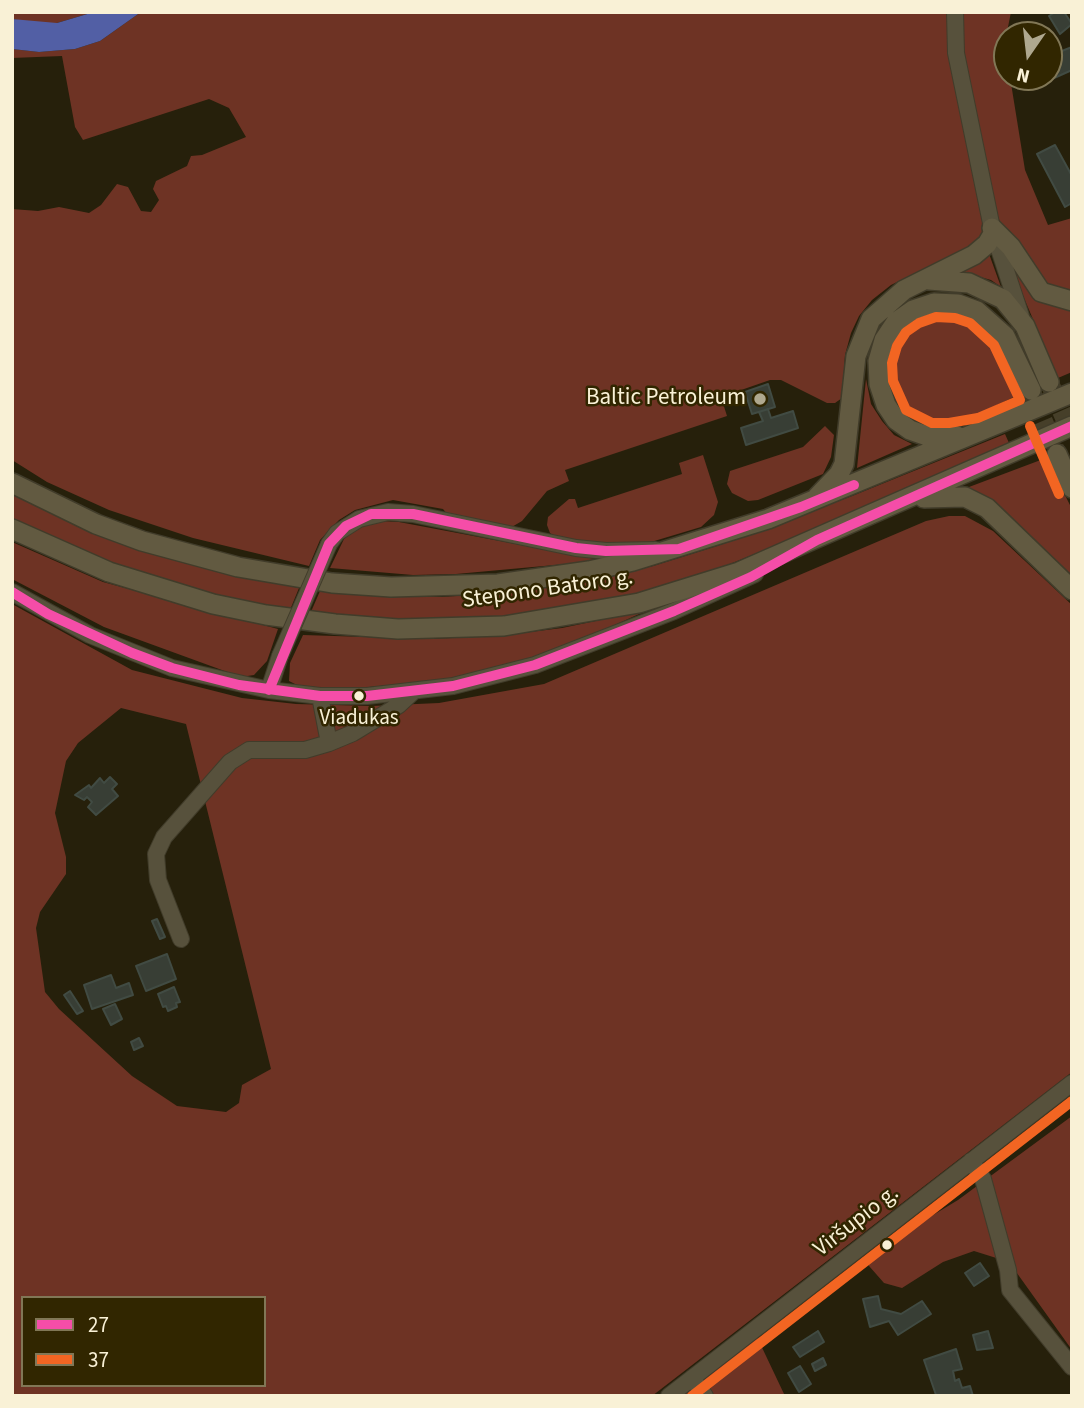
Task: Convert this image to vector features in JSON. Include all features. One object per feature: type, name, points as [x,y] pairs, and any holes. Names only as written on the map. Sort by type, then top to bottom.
[{"type":"main road","points":[[801,507],[830,485],[844,464],[856,356],[861,336],[884,304],[917,283],[974,255],[993,230],[1011,247],[1041,292],[1072,301]]},
{"type":"main road","points":[[917,283],[955,280],[990,291],[1012,307],[1025,326],[1040,386],[1005,336],[977,311],[958,304],[934,303],[913,310],[896,322],[884,340],[878,361],[879,384],[886,405],[896,420],[910,430],[930,437],[950,438],[982,431]]},
{"type":"main road","name":"Stepono Batoro g.","points":[[12,483],[96,524],[176,552],[284,576],[391,587],[498,584],[589,571],[680,549],[801,507],[1072,393]]},
{"type":"main road","name":"Stepono Batoro g.","points":[[12,529],[109,572],[213,604],[335,624],[410,629],[504,626],[639,603],[740,572],[1072,426]]},
{"type":"main road","points":[[1058,454],[1072,488]]},
{"type":"main road","points":[[902,501],[947,495],[978,502],[1002,519],[1072,590]]},
{"type":"street","points":[[956,12],[956,54],[993,230],[1025,326]]},
{"type":"street","points":[[269,690],[280,656],[329,544],[337,533],[359,519],[388,512],[413,514],[576,548],[606,551],[680,549]]},
{"type":"street","points":[[12,592],[59,620],[173,668],[269,690],[320,696],[413,692],[487,679],[582,648],[751,577],[817,540]]},
{"type":"street","points":[[181,939],[158,880],[156,854],[164,837],[230,762],[249,750],[305,750],[329,743],[365,726],[399,705],[413,692]]},
{"type":"street","points":[[320,696],[329,743]]},
{"type":"street","name":"Viršupio g.","points":[[669,1396],[1072,1083]]},
{"type":"street","points":[[971,1161],[983,1179],[1008,1270],[1010,1290],[1072,1367]]},
{"type":"street","points":[[692,1378],[705,1396]]},
{"type":"shaded area","points":[[12,12],[94,12],[57,23],[35,23],[12,19]]},
{"type":"shaded area","points":[[141,12],[1011,12],[1009,21],[993,21],[993,91],[1012,91],[1025,170],[1048,225],[1072,218],[1072,295],[1035,279],[1011,232],[996,219],[978,242],[891,285],[872,300],[859,316],[851,333],[845,355],[842,398],[835,403],[827,403],[781,380],[770,380],[721,397],[727,416],[565,470],[569,481],[547,491],[522,521],[510,528],[447,514],[443,509],[393,500],[355,510],[339,520],[320,540],[309,566],[193,538],[109,510],[47,482],[12,460],[12,209],[38,211],[59,207],[89,213],[101,205],[117,184],[128,187],[141,211],[151,212],[159,200],[153,189],[156,181],[187,166],[191,156],[202,155],[246,137],[229,108],[209,99],[83,140],[75,127],[62,56],[12,58],[12,49],[39,52],[75,49],[100,41]]},
{"type":"shaded area","points":[[988,251],[1001,287],[991,280],[958,271]]},
{"type":"shaded area","points":[[1004,251],[1072,307],[1072,372],[1058,378]]},
{"type":"shaded area","points":[[943,312],[965,315],[980,324],[993,340],[1016,396],[955,425],[932,428],[917,422],[892,399],[886,365],[890,348],[899,333],[925,315]]},
{"type":"shaded area","points":[[866,379],[871,404],[882,421],[894,435],[912,444],[857,468]]},
{"type":"shaded area","points":[[825,426],[834,435],[831,457],[823,474],[758,500],[748,501],[732,493],[727,484],[730,471],[803,447]]},
{"type":"shaded area","points":[[1005,434],[1009,443],[846,517],[683,583],[612,601],[481,620],[419,621],[310,614],[320,591],[442,597],[514,592],[587,581],[653,566],[720,545],[852,496]]},
{"type":"shaded area","points":[[703,455],[718,502],[714,515],[701,527],[651,542],[625,544],[595,544],[557,538],[550,533],[548,517],[569,499],[575,499],[578,508],[682,474],[679,463]]},
{"type":"shaded area","points":[[1046,458],[1072,509],[1072,583],[961,490]]},
{"type":"shaded area","points":[[12,492],[106,537],[184,563],[299,588],[290,610],[209,594],[152,577],[84,554],[12,519]]},
{"type":"shaded area","points":[[965,516],[993,531],[1072,605],[1072,1072],[652,1396],[12,1396],[12,604],[132,670],[242,698],[296,704],[372,706],[439,703],[544,684],[926,521]],"holes":[[[121,708],[186,724],[271,1069],[242,1085],[239,1103],[226,1112],[177,1106],[132,1076],[59,1009],[45,992],[36,928],[40,912],[66,874],[66,857],[55,813],[66,761],[78,743]]]},
{"type":"shaded area","points":[[381,521],[399,522],[601,560],[569,567],[566,564],[456,574],[413,575],[330,568],[344,539],[355,529]]},
{"type":"shaded area","points":[[12,542],[103,582],[278,629],[267,661],[254,675],[241,677],[104,627],[12,579]]},
{"type":"shaded area","points":[[648,610],[568,646],[517,664],[453,679],[348,689],[299,686],[289,681],[290,663],[303,635],[429,639],[498,636],[562,628]]},
{"type":"shaded area","points":[[1072,1116],[1072,1350],[1009,1262],[974,1251],[943,1262],[902,1288],[884,1283],[862,1258],[958,1200]]},
{"type":"shaded area","points":[[757,1337],[785,1396],[682,1396]]},
{"type":"water","points":[[94,12],[141,12],[100,41],[75,49],[39,52],[12,49],[12,19],[57,23]]},
{"type":"building","points":[[1055,12],[1064,12],[1072,24],[1063,32],[1063,21],[1052,21],[1049,16]]},
{"type":"building","points":[[1072,47],[1072,70],[1063,74],[1063,51]]},
{"type":"building","points":[[1055,145],[1072,176],[1072,203],[1065,207],[1037,154]]},
{"type":"building","name":"Baltic Petroleum","points":[[768,384],[775,407],[752,414],[745,392]]},
{"type":"building","points":[[768,409],[771,418],[793,411],[798,428],[746,445],[741,428],[763,421],[759,412]]},
{"type":"building","points":[[110,777],[117,784],[112,789],[118,796],[96,815],[88,807],[92,802],[87,797],[84,800],[75,795],[89,785],[91,788],[100,778],[104,783]]},
{"type":"building","points":[[157,919],[165,937],[160,939],[152,921]]},
{"type":"building","points":[[167,954],[176,979],[146,991],[136,966]]},
{"type":"building","points":[[111,975],[116,988],[129,983],[133,995],[92,1009],[84,985]]},
{"type":"building","points":[[174,987],[180,1002],[176,1003],[177,1007],[168,1011],[166,1006],[163,1007],[158,994]]},
{"type":"building","points":[[70,991],[83,1011],[77,1014],[64,995]]},
{"type":"building","points":[[115,1004],[122,1019],[111,1025],[103,1009]]},
{"type":"building","points":[[139,1038],[143,1046],[134,1050],[131,1042]]},
{"type":"building","points":[[980,1263],[989,1276],[974,1286],[965,1273]]},
{"type":"building","points":[[878,1296],[881,1309],[901,1314],[922,1301],[931,1314],[898,1335],[889,1321],[870,1327],[863,1299]]},
{"type":"building","points":[[818,1331],[824,1342],[800,1357],[793,1347]]},
{"type":"building","points":[[988,1331],[993,1348],[977,1350],[973,1335]]},
{"type":"building","points":[[956,1349],[962,1369],[953,1371],[955,1381],[959,1379],[962,1388],[970,1386],[973,1396],[934,1396],[936,1395],[924,1360]]},
{"type":"building","points":[[823,1358],[826,1365],[815,1371],[812,1364]]},
{"type":"building","points":[[800,1366],[811,1384],[799,1392],[788,1373]]},
{"type":"tunnel","points":[[1050,384],[1072,435]]},
{"type":"tunnel","points":[[1032,394],[1057,454]]},
{"type":"transit line","name":"37","points":[[936,317],[955,318],[970,323],[994,345],[1020,400],[978,418],[949,423],[932,423],[906,410],[893,381],[892,363],[897,346],[906,332],[919,323],[936,317]]},
{"type":"transit line","name":"37","points":[[1030,426],[1059,494]]},
{"type":"transit line","name":"27","points":[[12,592],[48,614],[132,653],[172,668],[239,685],[320,696],[367,696],[453,686],[535,665],[674,611],[751,577],[817,540],[1072,426]]},
{"type":"transit line","name":"27","points":[[269,690],[329,544],[346,526],[371,514],[413,514],[576,548],[606,551],[679,549],[801,507],[854,485]]},
{"type":"transit line","name":"37","points":[[692,1396],[1072,1101]]},
{"type":"place","name":"Baltic Petroleum","points":[[760,399]]},
{"type":"place","name":"Viadukas","points":[[359,696]]}]
